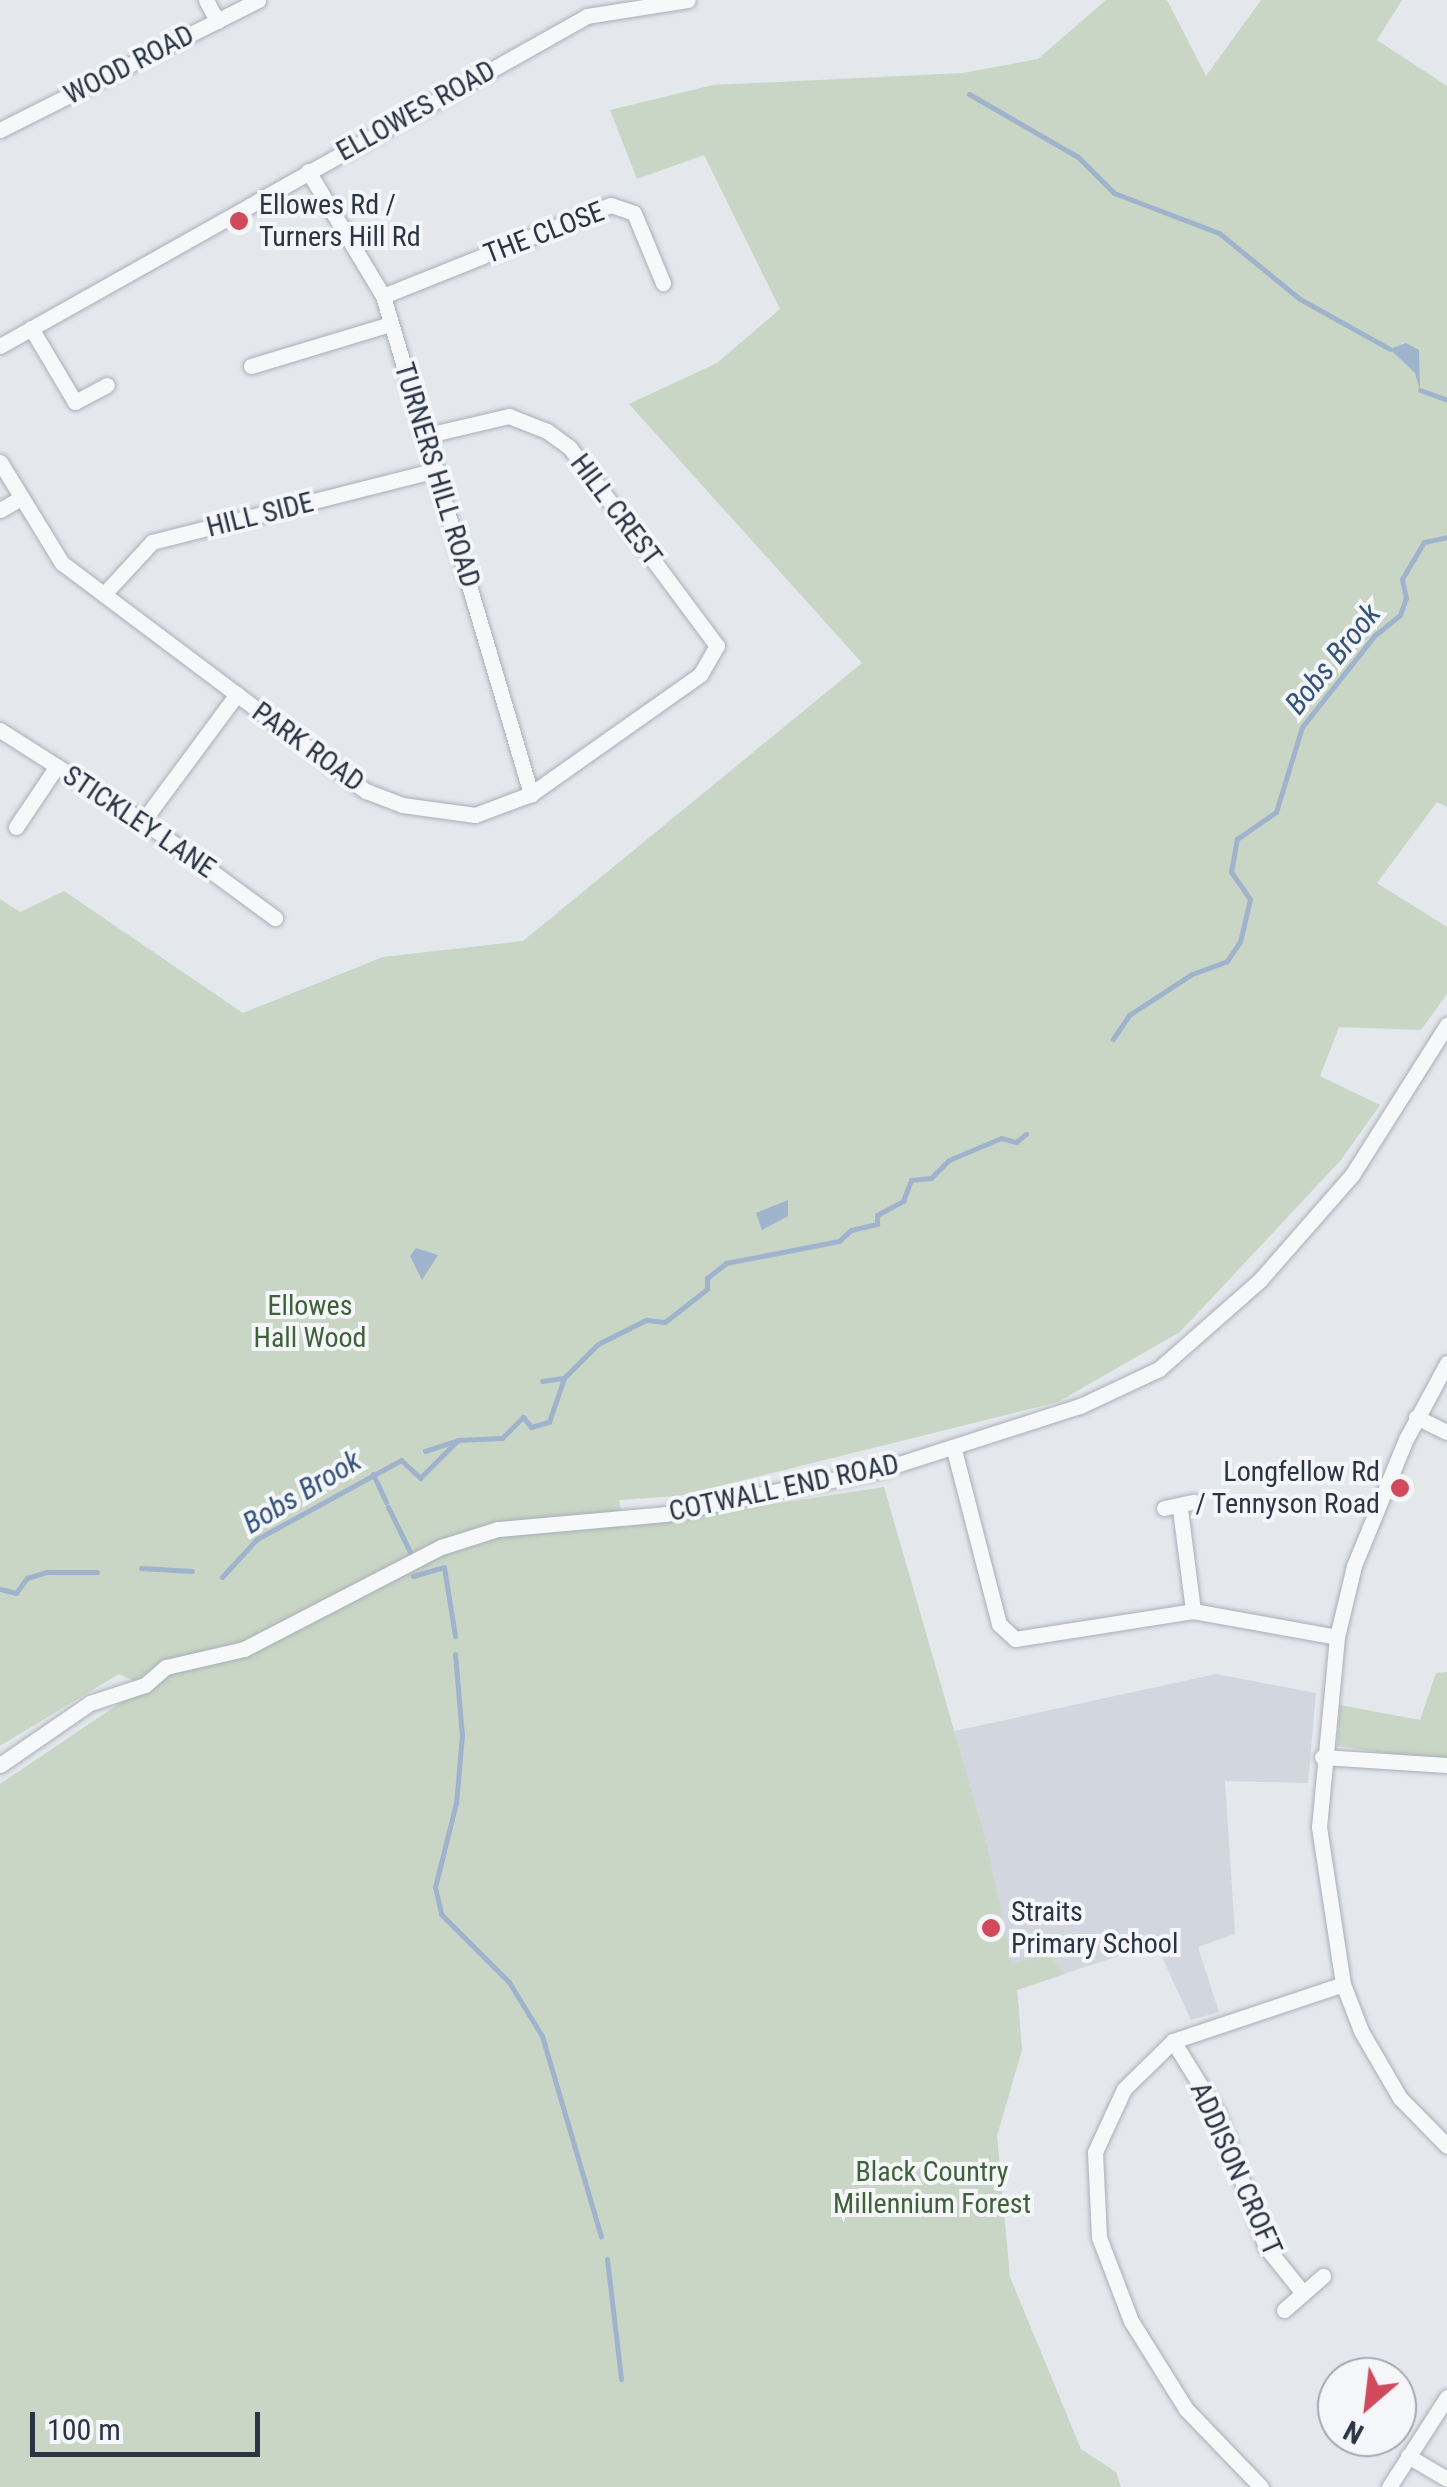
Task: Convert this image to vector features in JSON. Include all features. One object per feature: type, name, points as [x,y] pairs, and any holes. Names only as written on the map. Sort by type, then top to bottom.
[{"type":"street","points":[[206,0],[217,21]]},
{"type":"street","name":"WOOD ROAD","points":[[0,130],[258,0]]},
{"type":"street","points":[[581,0],[588,16]]},
{"type":"street","name":"ELLOWES ROAD","points":[[0,346],[588,16],[688,0]]},
{"type":"street","name":"TURNERS HILL ROAD","points":[[308,171],[383,296],[428,435],[532,794]]},
{"type":"street","name":"THE CLOSE","points":[[383,296],[612,204],[634,213],[664,283]]},
{"type":"street","points":[[252,366],[390,324]]},
{"type":"street","points":[[31,328],[76,402],[106,385]]},
{"type":"street","name":"HILL CREST","points":[[428,435],[509,416],[569,447],[717,646]]},
{"type":"street","name":"PARK ROAD","points":[[0,462],[62,562],[366,790],[402,805],[475,815],[532,794],[700,675],[717,646]]},
{"type":"street","name":"HILL SIDE","points":[[104,594],[152,542],[438,470]]},
{"type":"street","points":[[0,510],[21,498]]},
{"type":"street","points":[[144,821],[236,694]]},
{"type":"street","name":"STICKLEY LANE","points":[[0,730],[144,821],[275,918]]},
{"type":"street","points":[[16,827],[57,766]]},
{"type":"street","name":"COTWALL END ROAD","points":[[0,1765],[90,1703],[146,1685],[166,1666],[244,1649],[441,1547],[498,1529],[752,1499],[954,1450],[1080,1406],[1159,1369],[1204,1333],[1352,1175],[1447,1025]]},
{"type":"street","points":[[1447,1363],[1416,1417],[1354,1566],[1337,1637],[1322,1757],[1319,1827],[1343,1984],[1400,2098],[1447,2146]]},
{"type":"street","points":[[1416,1417],[1447,1432]]},
{"type":"street","points":[[954,1450],[999,1624],[1015,1639],[1193,1611],[1337,1637]]},
{"type":"street","points":[[1179,1506],[1193,1611]]},
{"type":"street","points":[[1322,1757],[1447,1766]]},
{"type":"street","points":[[1261,2487],[1186,2409],[1153,2363],[1108,2266],[1093,2210],[1092,2177],[1102,2126],[1135,2075],[1174,2041],[1343,1984]]},
{"type":"street","name":"ADDISON CROFT","points":[[1174,2041],[1218,2114],[1266,2248],[1302,2293]]},
{"type":"street","points":[[1284,2310],[1323,2276]]},
{"type":"street","points":[[1417,2442],[1447,2397]]},
{"type":"street","points":[[1389,2487],[1407,2457]]},
{"type":"street","points":[[1410,2457],[1447,2479]]},
{"type":"shaded area","points":[[1216,1674],[1316,1693],[1308,1783],[1225,1781],[1235,1934],[1198,1947],[1219,2012],[1191,2020],[1156,1944],[1017,1989],[1022,2050],[983,2148],[964,1780],[950,1732]]},
{"type":"green space","points":[[1106,0],[1167,0],[1206,76],[1261,0],[1402,0],[1377,40],[1447,86],[1447,807],[1437,802],[1377,883],[1447,927],[1447,994],[1421,1030],[1339,1027],[1320,1076],[1380,1105],[1341,1160],[1180,1332],[1058,1402],[679,1496],[619,1500],[624,1527],[884,1487],[987,1845],[1012,1964],[1049,1954],[1065,1974],[1017,1990],[1022,2050],[997,2136],[1010,2277],[1081,2449],[1116,2472],[1121,2487],[0,2487],[0,1784],[145,1686],[119,1674],[0,1746],[0,899],[20,912],[64,891],[243,1013],[383,957],[523,941],[862,663],[629,404],[717,363],[780,309],[704,155],[637,179],[610,110],[713,85],[963,73],[1038,59]]},
{"type":"green space","points":[[1447,1672],[1447,1762],[1337,1746],[1340,1705],[1420,1720],[1436,1673]]},
{"type":"water","points":[[1406,343],[1419,350],[1420,390],[1415,373],[1390,349]]},
{"type":"water","points":[[788,1200],[788,1216],[762,1230],[756,1213]]},
{"type":"water","points":[[416,1248],[438,1255],[422,1280],[410,1256]]},
{"type":"waterway","points":[[969,94],[1078,157],[1114,193],[1219,233],[1300,299],[1390,349]]},
{"type":"waterway","points":[[1420,390],[1447,400]]},
{"type":"waterway","name":"Bobs Brook","points":[[1113,1039],[1129,1015],[1192,974],[1227,961],[1240,942],[1250,899],[1231,872],[1237,839],[1276,812],[1302,727],[1374,636],[1400,615],[1406,598],[1402,579],[1424,542],[1447,537]]},
{"type":"waterway","name":"Bobs Brook","points":[[222,1577],[257,1539],[401,1460],[420,1478],[458,1440],[502,1438],[523,1417],[531,1427],[549,1422],[564,1378],[598,1344],[646,1320],[665,1322],[707,1289],[707,1278],[726,1263],[839,1241],[851,1230],[877,1224],[877,1215],[903,1201],[911,1180],[931,1178],[949,1160],[1001,1138],[1016,1142],[1026,1134]]},
{"type":"waterway","points":[[542,1381],[563,1378]]},
{"type":"waterway","points":[[425,1451],[458,1440]]},
{"type":"waterway","points":[[373,1474],[386,1502]]},
{"type":"waterway","points":[[388,1507],[410,1552]]},
{"type":"waterway","points":[[413,1576],[444,1567],[455,1636]]},
{"type":"waterway","name":"Bobs Brook","points":[[141,1568],[192,1571]]},
{"type":"waterway","name":"Bobs Brook","points":[[0,1589],[16,1593],[27,1578],[47,1572],[97,1572]]},
{"type":"waterway","points":[[455,1654],[462,1735],[456,1803],[435,1887],[441,1914],[509,1982],[542,2036],[601,2236]]},
{"type":"waterway","points":[[607,2259],[621,2379]]},
{"type":"place","name":"Ellowes Rd / Turners Hill Rd","points":[[239,221]]},
{"type":"place","name":"Longfellow Rd / Tennyson Road","points":[[1400,1488]]},
{"type":"place","name":"Straits Primary School","points":[[991,1928]]},
{"type":"park label","name":"Ellowes Hall Wood","points":[[310,1322]]},
{"type":"park label","name":"Black Country Millennium Forest","points":[[932,2188]]}]
